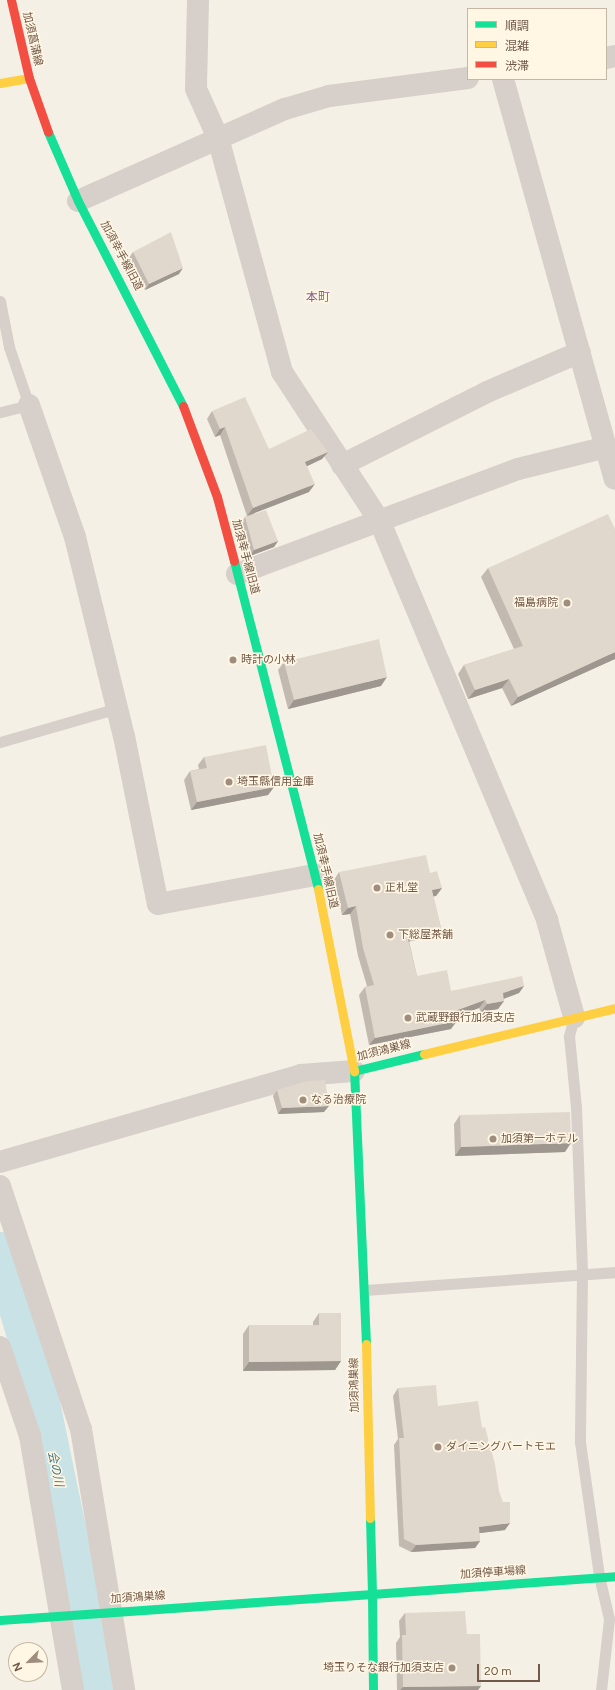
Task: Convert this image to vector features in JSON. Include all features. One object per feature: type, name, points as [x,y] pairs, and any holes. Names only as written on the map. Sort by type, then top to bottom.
[{"type":"main road","name":"加須菖蒲線","points":[[0,83],[29,78],[11,0]]},
{"type":"main road","name":"加須幸手線旧道","points":[[29,78],[52,144],[78,201],[178,391],[217,497],[315,875],[354,1071]]},
{"type":"main road","name":"加須鴻巣線","points":[[0,1620],[372,1594],[365,1290],[354,1071],[615,1008]]},
{"type":"main road","name":"加須停車場線","points":[[372,1594],[615,1576]]},
{"type":"main road","points":[[372,1594],[373,1690]]},
{"type":"street","points":[[198,0],[196,89],[218,138],[282,372],[380,522],[547,920],[574,1018]]},
{"type":"street","points":[[78,201],[285,109],[329,96],[467,78]]},
{"type":"street","points":[[503,80],[615,479]]},
{"type":"street","points":[[342,465],[487,392],[580,352]]},
{"type":"street","points":[[29,405],[75,537],[118,708],[158,904],[315,875]]},
{"type":"street","points":[[237,574],[380,522],[518,469],[606,447]]},
{"type":"street","points":[[0,1162],[301,1074],[354,1071]]},
{"type":"street","points":[[0,1186],[82,1429],[107,1613],[124,1690]]},
{"type":"street","points":[[0,1347],[30,1436],[66,1615],[73,1690]]},
{"type":"lane","points":[[0,301],[9,347],[29,405],[0,412]]},
{"type":"lane","points":[[0,742],[118,708]]},
{"type":"lane","points":[[574,1018],[569,1036],[576,1107],[582,1273],[580,1442],[599,1576],[609,1619],[601,1690]]},
{"type":"lane","points":[[365,1290],[582,1273],[615,1272]]},
{"type":"building","points":[[171,232],[183,268],[149,284],[133,252]]},
{"type":"building","points":[[245,397],[269,449],[311,429],[328,452],[305,462],[315,484],[253,508],[225,427],[220,429],[212,411]]},
{"type":"building","points":[[266,510],[278,541],[254,550],[245,517]]},
{"type":"building","points":[[608,514],[615,529],[615,652],[518,697],[509,679],[475,690],[464,665],[523,646],[488,568]]},
{"type":"building","points":[[379,639],[387,677],[294,700],[284,662]]},
{"type":"building","points":[[266,745],[274,787],[197,802],[190,771],[207,768],[204,757]]},
{"type":"building","points":[[426,855],[430,873],[437,871],[442,888],[432,890],[441,928],[407,935],[417,976],[447,970],[451,991],[522,976],[524,986],[503,993],[504,1001],[487,1004],[485,1000],[455,1011],[457,1021],[375,1038],[365,987],[374,985],[363,948],[356,906],[348,908],[339,872]]},
{"type":"building","points":[[325,1080],[329,1106],[282,1108],[277,1090],[307,1081]]},
{"type":"building","points":[[570,1112],[571,1143],[461,1147],[460,1115]]},
{"type":"building","points":[[319,1313],[341,1313],[341,1361],[249,1362],[249,1325],[319,1325]]},
{"type":"building","points":[[436,1385],[438,1406],[478,1401],[482,1428],[485,1427],[495,1464],[499,1491],[503,1502],[510,1502],[510,1523],[479,1527],[480,1541],[416,1545],[404,1539],[399,1438],[404,1438],[398,1388]]},
{"type":"building","points":[[465,1611],[467,1634],[480,1634],[481,1686],[403,1687],[402,1635],[406,1635],[405,1613]]},
{"type":"waterway","name":"会の川","points":[[0,1251],[29,1345],[79,1586],[94,1690]]},
{"type":"traffic: fast","points":[[48,132],[78,201],[183,406]]},
{"type":"traffic: fast","points":[[234,561],[318,889]]},
{"type":"traffic: fast","points":[[366,1344],[354,1071],[424,1054]]},
{"type":"traffic: fast","points":[[0,1620],[372,1594],[370,1518]]},
{"type":"traffic: fast","points":[[373,1690],[372,1594],[615,1576]]},
{"type":"traffic: slow","points":[[0,83],[29,78]]},
{"type":"traffic: slow","points":[[318,889],[354,1071]]},
{"type":"traffic: slow","points":[[424,1054],[615,1008]]},
{"type":"traffic: slow","points":[[366,1344],[370,1518]]},
{"type":"traffic: jam","points":[[11,0],[29,78],[48,132]]},
{"type":"traffic: jam","points":[[183,406],[217,497],[234,561]]},
{"type":"place","name":"福島病院","points":[[567,603]]},
{"type":"place","name":"時計の小林","points":[[233,660]]},
{"type":"place","name":"埼玉縣信用金庫","points":[[229,782]]},
{"type":"place","name":"正札堂","points":[[377,888]]},
{"type":"place","name":"下総屋茶舗","points":[[390,935]]},
{"type":"place","name":"武蔵野銀行加須支店","points":[[408,1018]]},
{"type":"place","name":"なる治療院","points":[[303,1100]]},
{"type":"place","name":"加須第一ホテル","points":[[493,1139]]},
{"type":"place","name":"ダイニングバートモエ","points":[[438,1447]]},
{"type":"place","name":"埼玉りそな銀行加須支店","points":[[452,1668]]},
{"type":"district","name":"本町","points":[[318,298]]}]
